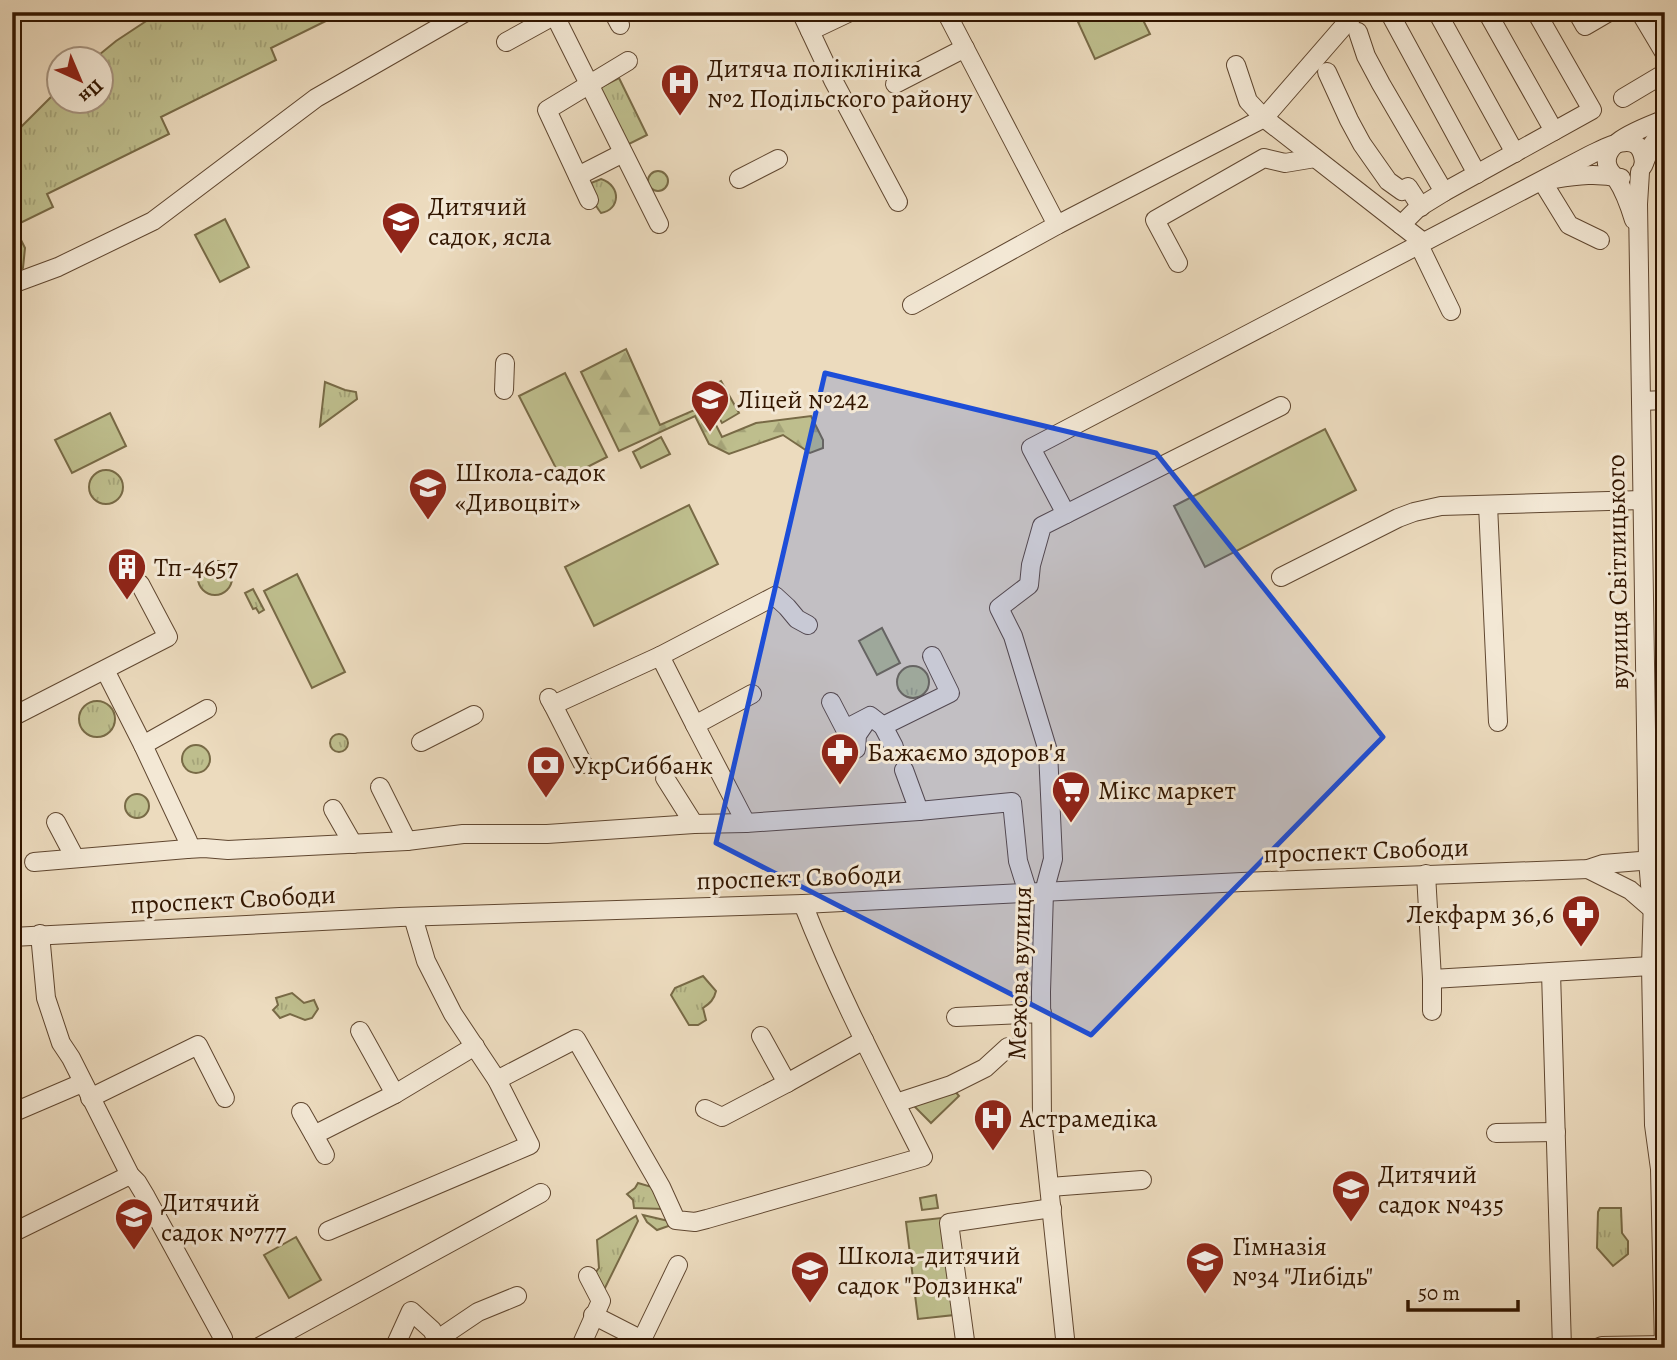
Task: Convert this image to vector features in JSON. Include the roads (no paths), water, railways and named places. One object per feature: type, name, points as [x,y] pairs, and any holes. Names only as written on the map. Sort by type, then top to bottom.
[{"type":"street","points":[[12,284],[58,267],[153,221],[316,98],[466,12]]},
{"type":"street","points":[[801,12],[833,80],[898,202]]},
{"type":"street","points":[[810,31],[850,12]]},
{"type":"street","points":[[946,12],[1057,225]]},
{"type":"street","points":[[912,305],[1057,225],[1264,118],[1356,12]]},
{"type":"street","points":[[1389,12],[1477,174]]},
{"type":"street","points":[[1437,12],[1515,153]]},
{"type":"street","points":[[1487,12],[1554,131]]},
{"type":"street","points":[[1411,237],[1421,207],[1592,110],[1536,12]]},
{"type":"street","points":[[1577,12],[1585,26],[1609,12]]},
{"type":"street","points":[[1640,12],[1665,54]]},
{"type":"street","points":[[506,42],[554,14],[659,224]]},
{"type":"street","points":[[1358,33],[1381,85],[1444,192]]},
{"type":"street","points":[[895,84],[965,48]]},
{"type":"street","points":[[589,200],[547,110],[628,61]]},
{"type":"street","points":[[1236,65],[1248,101],[1264,118],[1411,237],[1451,311]]},
{"type":"street","points":[[1327,72],[1368,153],[1388,181],[1402,191],[1408,187],[1421,207]]},
{"type":"street","points":[[1623,98],[1665,73]]},
{"type":"street","points":[[1616,177],[1606,164],[1610,149],[1634,132],[1665,119]]},
{"type":"street","name":"вулиця Світлицького","points":[[1664,1346],[1660,1169],[1654,1125],[1651,965],[1657,859],[1643,499],[1638,234],[1642,168],[1651,146],[1665,127]]},
{"type":"street","points":[[1281,406],[1066,514],[1031,448],[1411,237],[1542,181],[1590,155],[1624,141],[1639,147],[1643,154],[1642,168],[1633,178],[1601,174],[1542,181]]},
{"type":"street","points":[[578,176],[623,153]]},
{"type":"street","points":[[1178,263],[1155,220],[1264,158],[1285,163],[1315,158]]},
{"type":"street","points":[[739,179],[778,159]]},
{"type":"street","name":"вулиця Світлицького","points":[[1616,177],[1638,234]]},
{"type":"street","points":[[1542,181],[1569,225],[1600,240]]},
{"type":"street","points":[[504,390],[505,363]]},
{"type":"street","points":[[1641,401],[1665,400]]},
{"type":"street","points":[[1281,577],[1398,518],[1441,506],[1643,499]]},
{"type":"street","points":[[1488,505],[1498,722]]},
{"type":"street","name":"Межова вулиця","points":[[1066,514],[1042,526],[1031,565],[1029,584],[999,608],[1013,636],[1048,751],[1053,859],[1036,893],[1042,1013],[1042,1119],[1066,1348]]},
{"type":"street","points":[[12,717],[167,637],[140,584]]},
{"type":"street","points":[[583,765],[551,702],[660,656],[775,596],[796,619],[808,625]]},
{"type":"street","points":[[660,656],[746,823]]},
{"type":"street","points":[[831,702],[845,729],[877,721],[950,693],[932,656]]},
{"type":"street","points":[[105,670],[188,841],[187,849]]},
{"type":"street","points":[[695,725],[752,694]]},
{"type":"street","points":[[143,745],[207,709]]},
{"type":"street","points":[[421,742],[474,715]]},
{"type":"street","points":[[877,721],[894,747]]},
{"type":"street","points":[[856,749],[857,736],[877,721]]},
{"type":"street","points":[[904,770],[919,811]]},
{"type":"street","points":[[665,778],[694,824]]},
{"type":"street","points":[[380,787],[407,841]]},
{"type":"street","points":[[34,862],[204,848],[228,850],[407,841],[464,834],[547,834],[746,823],[1012,802],[1018,861],[1036,893]]},
{"type":"street","points":[[333,809],[353,844]]},
{"type":"street","points":[[56,822],[75,859]]},
{"type":"street","name":"проспект Свободи","points":[[12,937],[413,917],[803,904],[1242,881],[1588,869],[1603,864],[1657,859]]},
{"type":"street","name":"проспект Свободи","points":[[1588,869],[1630,890],[1652,915]]},
{"type":"street","points":[[1426,874],[1432,1012]]},
{"type":"street","points":[[1665,875],[1656,890],[1652,915],[1665,943]]},
{"type":"street","points":[[498,1080],[576,1039],[661,1187],[676,1220],[695,1222],[923,1157],[864,1040],[803,904]]},
{"type":"street","points":[[328,1231],[530,1145],[498,1080],[453,1014],[426,961],[413,917]]},
{"type":"street","points":[[40,934],[46,998],[61,1043],[131,1175],[223,1338]]},
{"type":"street","points":[[1432,979],[1651,965]]},
{"type":"street","points":[[1551,972],[1562,1348]]},
{"type":"street","points":[[956,1017],[1042,1013]]},
{"type":"street","points":[[360,1031],[395,1094]]},
{"type":"street","points":[[761,1036],[787,1083]]},
{"type":"street","points":[[705,1108],[722,1116],[864,1040]]},
{"type":"street","points":[[12,1113],[86,1090],[198,1045],[225,1098]]},
{"type":"street","points":[[314,1135],[395,1094],[475,1046]]},
{"type":"street","points":[[896,1103],[951,1085],[985,1068],[1007,1046]]},
{"type":"street","points":[[301,1112],[325,1155]]},
{"type":"street","points":[[1496,1133],[1556,1132]]},
{"type":"street","name":"вулиця Світлицького","points":[[1660,1169],[1665,1146]]},
{"type":"street","points":[[12,1233],[131,1175]]},
{"type":"street","points":[[1050,1187],[1142,1180]]},
{"type":"street","points":[[257,1348],[541,1193]]},
{"type":"street","points":[[967,1348],[949,1223],[1052,1208]]},
{"type":"street","points":[[593,1315],[641,1345],[678,1265]]},
{"type":"street","points":[[580,1348],[601,1301],[588,1276]]},
{"type":"street","points":[[396,1344],[411,1311],[432,1330],[439,1343],[478,1312],[517,1296]]},
{"type":"street","points":[[1597,1348],[1664,1346]]},
{"type":"place","name":"Дитяча поліклініка №2 Подільского району","points":[[680,117]]},
{"type":"place","name":"Дитячий садок, ясла","points":[[401,255]]},
{"type":"place","name":"Ліцей №242","points":[[710,433]]},
{"type":"place","name":"Школа-садок «Дивоцвіт»","points":[[428,521]]},
{"type":"place","name":"Тп-4657","points":[[127,601]]},
{"type":"place","name":"Бажаємо здоров'я","points":[[840,786]]},
{"type":"place","name":"УкрСиббанк","points":[[546,799]]},
{"type":"place","name":"Мікс маркет","points":[[1071,824]]},
{"type":"place","name":"Лекфарм 36,6","points":[[1581,948]]},
{"type":"place","name":"Астрамедіка","points":[[993,1152]]},
{"type":"place","name":"Дитячий садок №435","points":[[1351,1223]]},
{"type":"place","name":"Дитячий садок №777","points":[[134,1251]]},
{"type":"place","name":"Гімназія №34 \"Либідь\"","points":[[1205,1295]]},
{"type":"place","name":"Школа-дитячий садок \"Родзинка\"","points":[[810,1304]]}]
